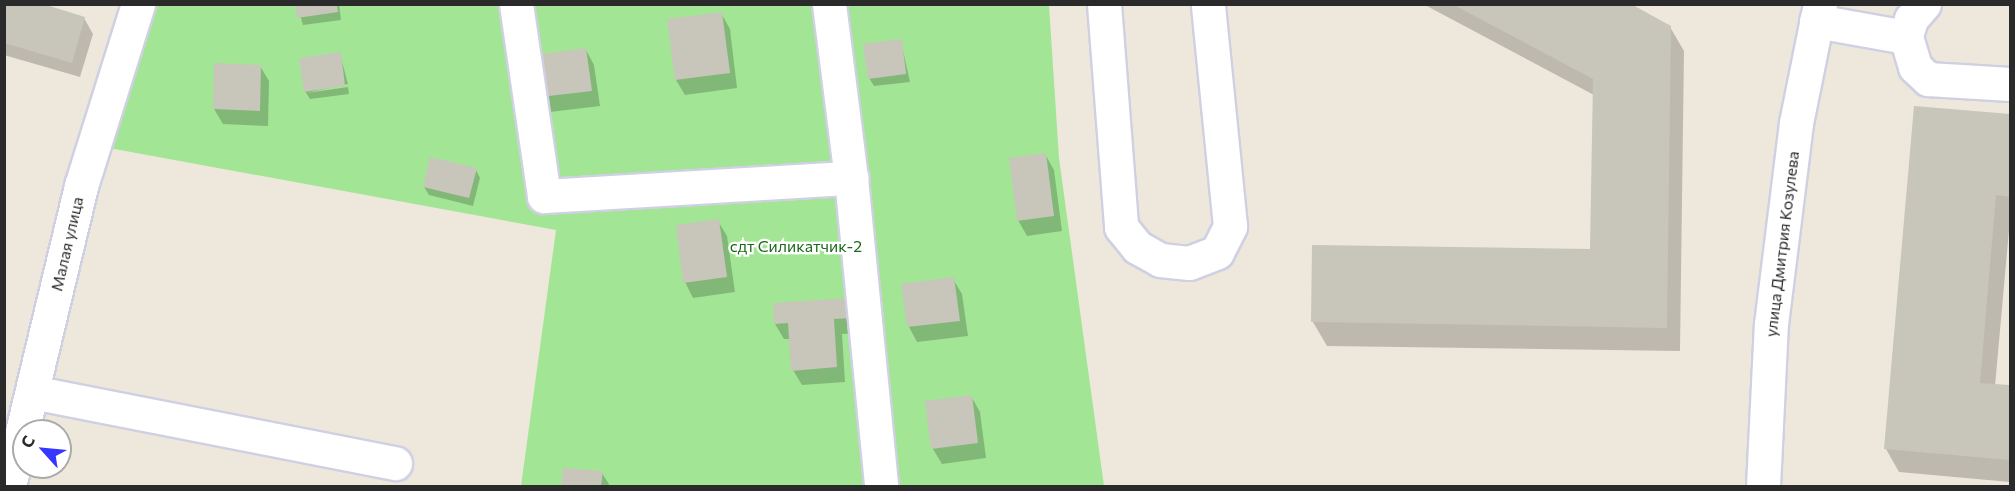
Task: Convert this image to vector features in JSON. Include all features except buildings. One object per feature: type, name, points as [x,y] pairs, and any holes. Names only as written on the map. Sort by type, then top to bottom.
[{"type":"street","name":"Малая улица","points":[[9,486],[81,186],[138,4]]},
{"type":"street","points":[[516,4],[543,196],[851,178]]},
{"type":"street","points":[[829,4],[851,178],[881,486]]},
{"type":"street","points":[[1104,4],[1121,227],[1137,247],[1160,260],[1189,262],[1217,252],[1230,226],[1208,4]]},
{"type":"street","points":[[1924,4],[1911,19],[1906,37],[1915,67],[1928,79],[2010,84]]},
{"type":"street","points":[[1818,13],[1906,37]]},
{"type":"street","name":"улица Дмитрия Козулева","points":[[1763,486],[1771,324],[1796,123],[1818,13]]},
{"type":"street","points":[[32,392],[395,463]]},
{"type":"green space","name":"сдт Силикатчик-2","points":[[156,5],[1049,5],[1059,158],[1104,486],[521,486],[556,230],[109,148]]}]
